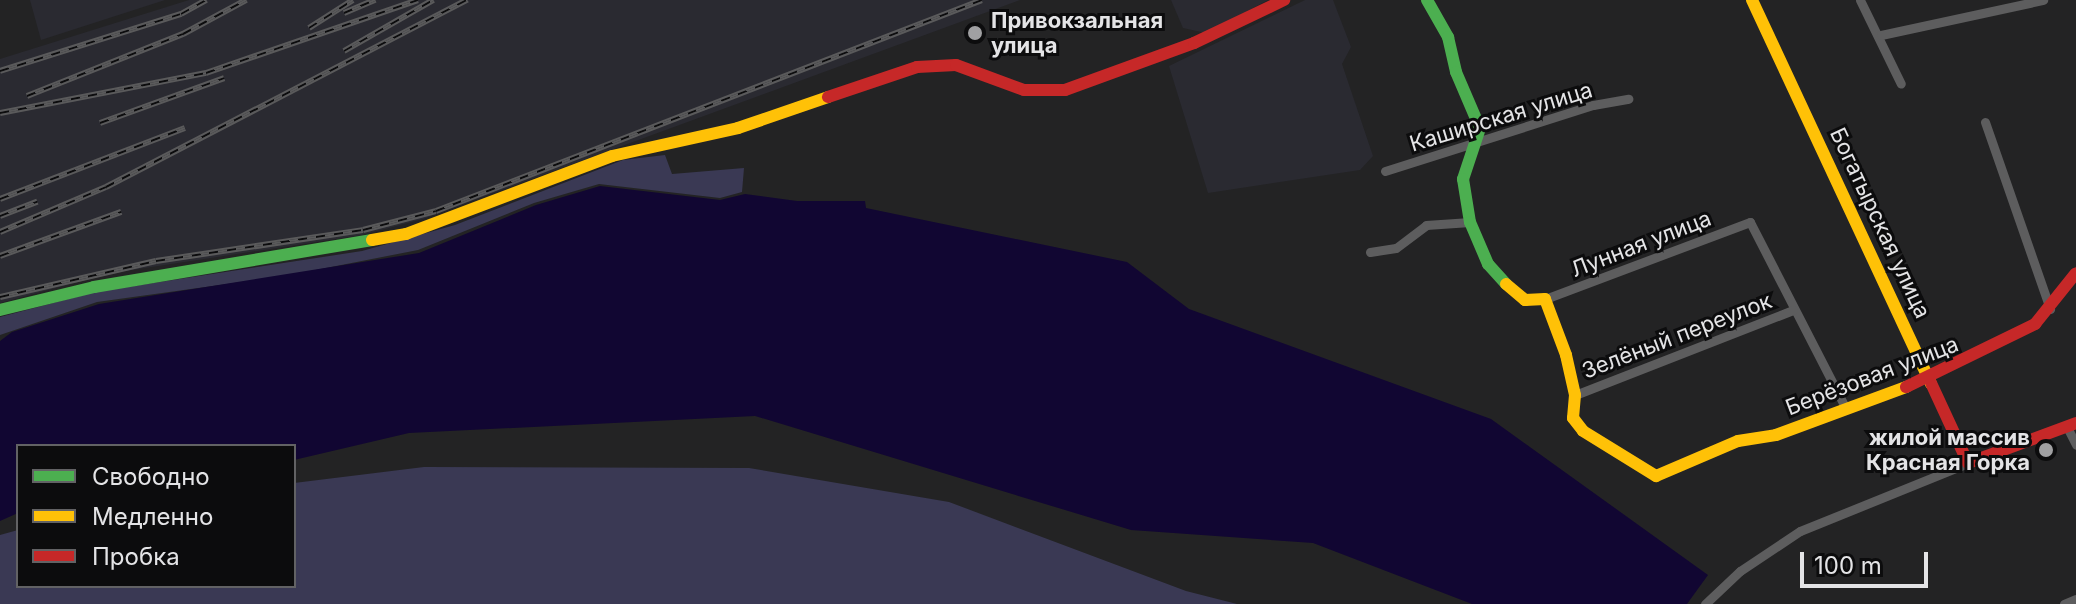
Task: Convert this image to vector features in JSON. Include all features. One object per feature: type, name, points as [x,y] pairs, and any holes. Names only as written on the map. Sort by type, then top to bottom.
[{"type":"main road","points":[[0,310],[94,287],[406,234],[612,156],[738,128],[917,67],[956,65],[1034,92],[1065,90],[1199,41],[1284,0]]},
{"type":"main road","points":[[1427,0],[1448,37],[1456,72],[1480,128],[1463,179],[1470,222],[1488,264],[1514,294],[1525,300],[1545,299],[1575,395]]},
{"type":"main road","name":"Богатырская улица","points":[[1752,0],[1968,463]]},
{"type":"main road","name":"Берёзовая улица","points":[[1575,395],[1571,407],[1583,431],[1656,476],[1738,441],[1776,435],[1845,407],[1929,379],[2013,338],[2050,309],[2056,292],[2076,273]]},
{"type":"main road","points":[[1968,463],[2072,425]]},
{"type":"street","points":[[1860,0],[1881,35],[1901,84]]},
{"type":"street","points":[[1881,35],[2043,0]]},
{"type":"street","name":"Каширская улица","points":[[1385,171],[1593,105],[1628,99]]},
{"type":"street","points":[[1985,122],[2050,309]]},
{"type":"street","points":[[1370,252],[1396,248],[1426,225],[1470,222]]},
{"type":"street","name":"Лунная улица","points":[[1545,299],[1750,222],[1793,310]]},
{"type":"street","points":[[1793,310],[1845,407]]},
{"type":"street","name":"Зелёный переулок","points":[[1575,395],[1793,310]]},
{"type":"street","points":[[2072,425],[2076,445]]},
{"type":"street","points":[[1705,604],[1740,571],[1800,531],[1968,463]]},
{"type":"street","points":[[2064,604],[2076,599]]},
{"type":"shaded area","points":[[30,0],[165,0],[41,40]]},
{"type":"shaded area","points":[[189,0],[1020,0],[423,219],[362,235],[112,273],[0,303],[0,59]]},
{"type":"shaded area","points":[[1171,0],[1268,0],[1206,33],[1183,28]]},
{"type":"shaded area","points":[[1305,0],[1333,0],[1351,47],[1342,64],[1373,156],[1360,170],[1208,193],[1169,66]]},
{"type":"shaded area","points":[[665,155],[672,174],[744,168],[742,192],[720,198],[599,184],[534,203],[418,250],[285,276],[97,302],[0,335],[0,317],[95,292],[362,251],[455,225],[623,160]]},
{"type":"shaded area","points":[[600,186],[720,200],[745,194],[797,201],[865,201],[866,208],[1127,262],[1189,309],[1491,419],[1708,575],[1687,604],[1472,604],[1313,543],[1131,530],[755,416],[409,433],[296,460],[296,444],[16,444],[16,514],[0,521],[0,341],[12,332],[99,304],[419,253],[536,205]]},
{"type":"shaded area","points":[[424,467],[749,468],[949,502],[1186,591],[1237,604],[0,604],[0,535],[16,531],[16,588],[296,588],[296,483]]},
{"type":"railway","points":[[0,71],[181,14],[206,0]]},
{"type":"railway","points":[[27,96],[183,34],[246,0]]},
{"type":"railway","points":[[309,28],[353,0]]},
{"type":"railway","points":[[344,13],[375,0]]},
{"type":"railway","points":[[0,113],[206,73],[418,0]]},
{"type":"railway","points":[[344,51],[433,0]]},
{"type":"railway","points":[[0,232],[106,187],[467,0]]},
{"type":"railway","points":[[0,297],[156,261],[363,230],[436,211],[982,0]]},
{"type":"railway","points":[[100,123],[224,78]]},
{"type":"railway","points":[[0,199],[185,128]]},
{"type":"railway","points":[[0,216],[37,202]]},
{"type":"railway","points":[[0,256],[121,212]]},
{"type":"traffic: fast","points":[[1427,0],[1448,37],[1456,72],[1480,128],[1463,179],[1470,222],[1488,264],[1506,284]]},
{"type":"traffic: fast","points":[[0,310],[94,287],[372,240]]},
{"type":"traffic: slow","points":[[1752,0],[1931,383]]},
{"type":"traffic: slow","points":[[372,240],[406,234],[612,156],[738,128],[828,97]]},
{"type":"traffic: slow","points":[[1506,284],[1525,300],[1545,299],[1566,355],[1575,395],[1573,418],[1583,431],[1656,476],[1738,441],[1776,435],[1906,387]]},
{"type":"traffic: jam","points":[[828,97],[917,67],[956,65],[1024,90],[1065,90],[1194,43],[1284,0]]},
{"type":"traffic: jam","points":[[1906,387],[2035,324],[2076,273]]},
{"type":"traffic: jam","points":[[1931,383],[1968,463],[2076,423]]},
{"type":"place","name":"Привокзальная улица","points":[[975,33]]},
{"type":"place","name":"жилой массив Красная Горка","points":[[2046,450]]}]
